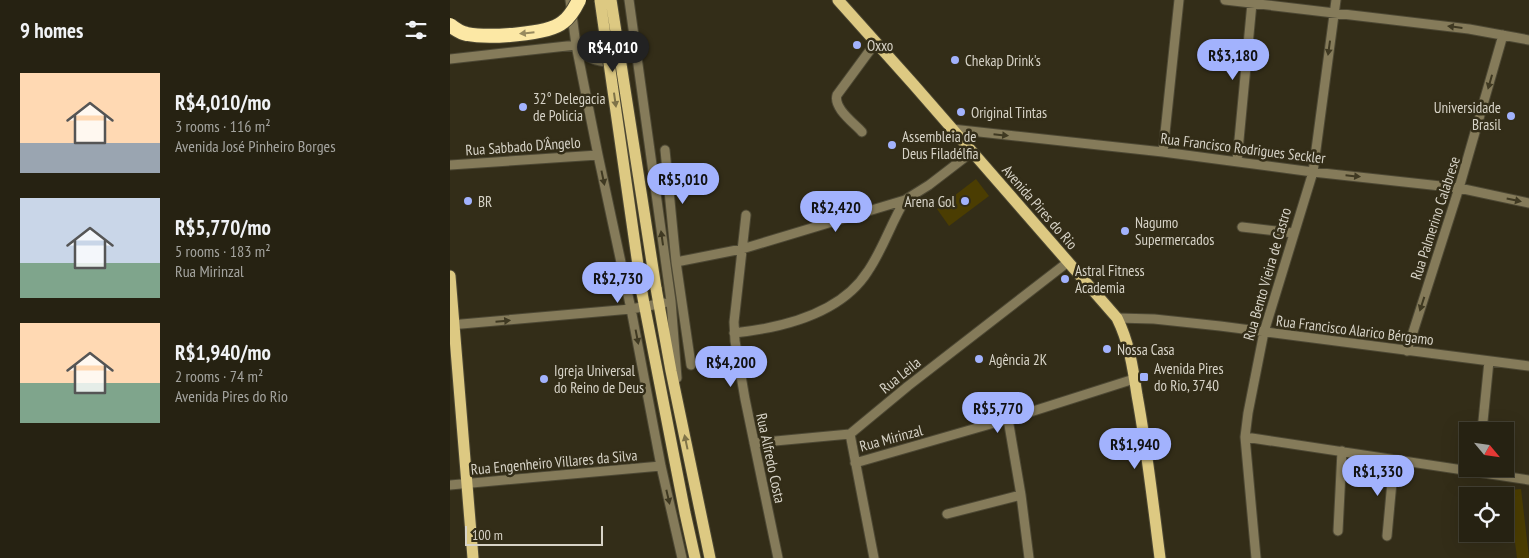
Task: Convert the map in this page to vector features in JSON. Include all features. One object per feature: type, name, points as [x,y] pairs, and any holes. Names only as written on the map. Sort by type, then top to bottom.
[{"type":"highway","points":[[450,25],[465,34],[491,36],[550,30],[563,23],[579,0]]},
{"type":"main road","points":[[600,0],[642,293],[695,558]]},
{"type":"main road","points":[[611,0],[659,305],[710,558]]},
{"type":"main road","name":"Avenida Pires do Rio","points":[[842,3],[1117,318],[1126,338],[1145,440],[1160,558]]},
{"type":"main road","points":[[450,276],[452,325],[473,558]]},
{"type":"street","points":[[570,0],[576,45],[598,155],[632,309],[661,466],[682,558]]},
{"type":"street","points":[[629,0],[671,301],[679,408]]},
{"type":"street","points":[[1163,152],[1179,0]]},
{"type":"street","points":[[1225,0],[1469,29],[1529,40]]},
{"type":"street","name":"Rua Bento Vieira de Castro","points":[[1256,558],[1245,437],[1252,387],[1264,332],[1313,172],[1336,0]]},
{"type":"street","points":[[1237,161],[1252,3]]},
{"type":"street","points":[[576,45],[586,55],[601,61],[614,61],[631,48],[634,35]]},
{"type":"street","name":"Rua Palmerino Calabrese","points":[[1407,351],[1460,188],[1503,35]]},
{"type":"street","points":[[862,132],[839,107],[836,99],[876,42]]},
{"type":"street","points":[[451,58],[576,45]]},
{"type":"street","name":"Rua Francisco Rodrigues Seckler","points":[[952,129],[1460,188],[1529,203]]},
{"type":"street","points":[[665,150],[676,262],[691,365]]},
{"type":"street","points":[[676,262],[742,249],[905,200],[929,185],[972,152]]},
{"type":"street","name":"Rua Sabbado D'Ângelo","points":[[450,165],[598,155]]},
{"type":"street","points":[[734,333],[774,327],[803,318],[824,309],[848,294],[868,272],[905,200]]},
{"type":"street","name":"Rua Alfredo Costa","points":[[746,215],[734,333],[740,375],[778,558]]},
{"type":"street","points":[[1242,227],[1293,234]]},
{"type":"street","name":"Rua Leila","points":[[850,434],[908,386],[1068,262]]},
{"type":"street","points":[[452,325],[632,309],[659,305],[671,301]]},
{"type":"street","name":"Rua Francisco Alarico Bérgamo","points":[[1117,318],[1154,319],[1529,366]]},
{"type":"street","points":[[1483,422],[1489,361]]},
{"type":"street","name":"Rua Mirinzal","points":[[855,463],[1008,419],[1134,379]]},
{"type":"street","points":[[1008,419],[1021,495],[1029,558]]},
{"type":"street","points":[[754,443],[850,434],[874,558]]},
{"type":"street","points":[[1245,437],[1394,460],[1459,468]]},
{"type":"street","points":[[1338,531],[1342,451]]},
{"type":"street","points":[[1387,536],[1394,460]]},
{"type":"street","name":"Rua Engenheiro Villares da Silva","points":[[450,485],[661,466]]},
{"type":"street","points":[[1514,477],[1529,480]]},
{"type":"street","points":[[947,514],[1021,495]]},
{"type":"shaded area","name":"Arena Gol","points":[[976,179],[989,196],[949,226],[937,209]]},
{"type":"shaded area","points":[[1521,489],[1529,558],[1517,558],[1514,535],[1514,490]]},
{"type":"place","name":"Oxxo","points":[[857,45]]},
{"type":"place","name":"Chekap Drink's","points":[[955,60]]},
{"type":"place","name":"32° Delegacia de Policia","points":[[523,107]]},
{"type":"place","name":"Original Tintas","points":[[961,112]]},
{"type":"place","name":"Universidade Brasil","points":[[1511,116]]},
{"type":"place","name":"Assembleia de Deus Filadélfia","points":[[892,145]]},
{"type":"place","name":"BR","points":[[468,201]]},
{"type":"place","name":"Arena Gol","points":[[965,201]]},
{"type":"place","name":"Nagumo Supermercados","points":[[1125,231]]},
{"type":"place","name":"Astral Fitness Academia","points":[[1065,279]]},
{"type":"place","name":"Nossa Casa","points":[[1107,349]]},
{"type":"place","name":"Agência 2K","points":[[979,359]]},
{"type":"place","name":"Avenida Pires do Rio, 3740","points":[[1144,377]]},
{"type":"place","name":"Igreja Universal do Reino de Deus","points":[[544,379]]}]
